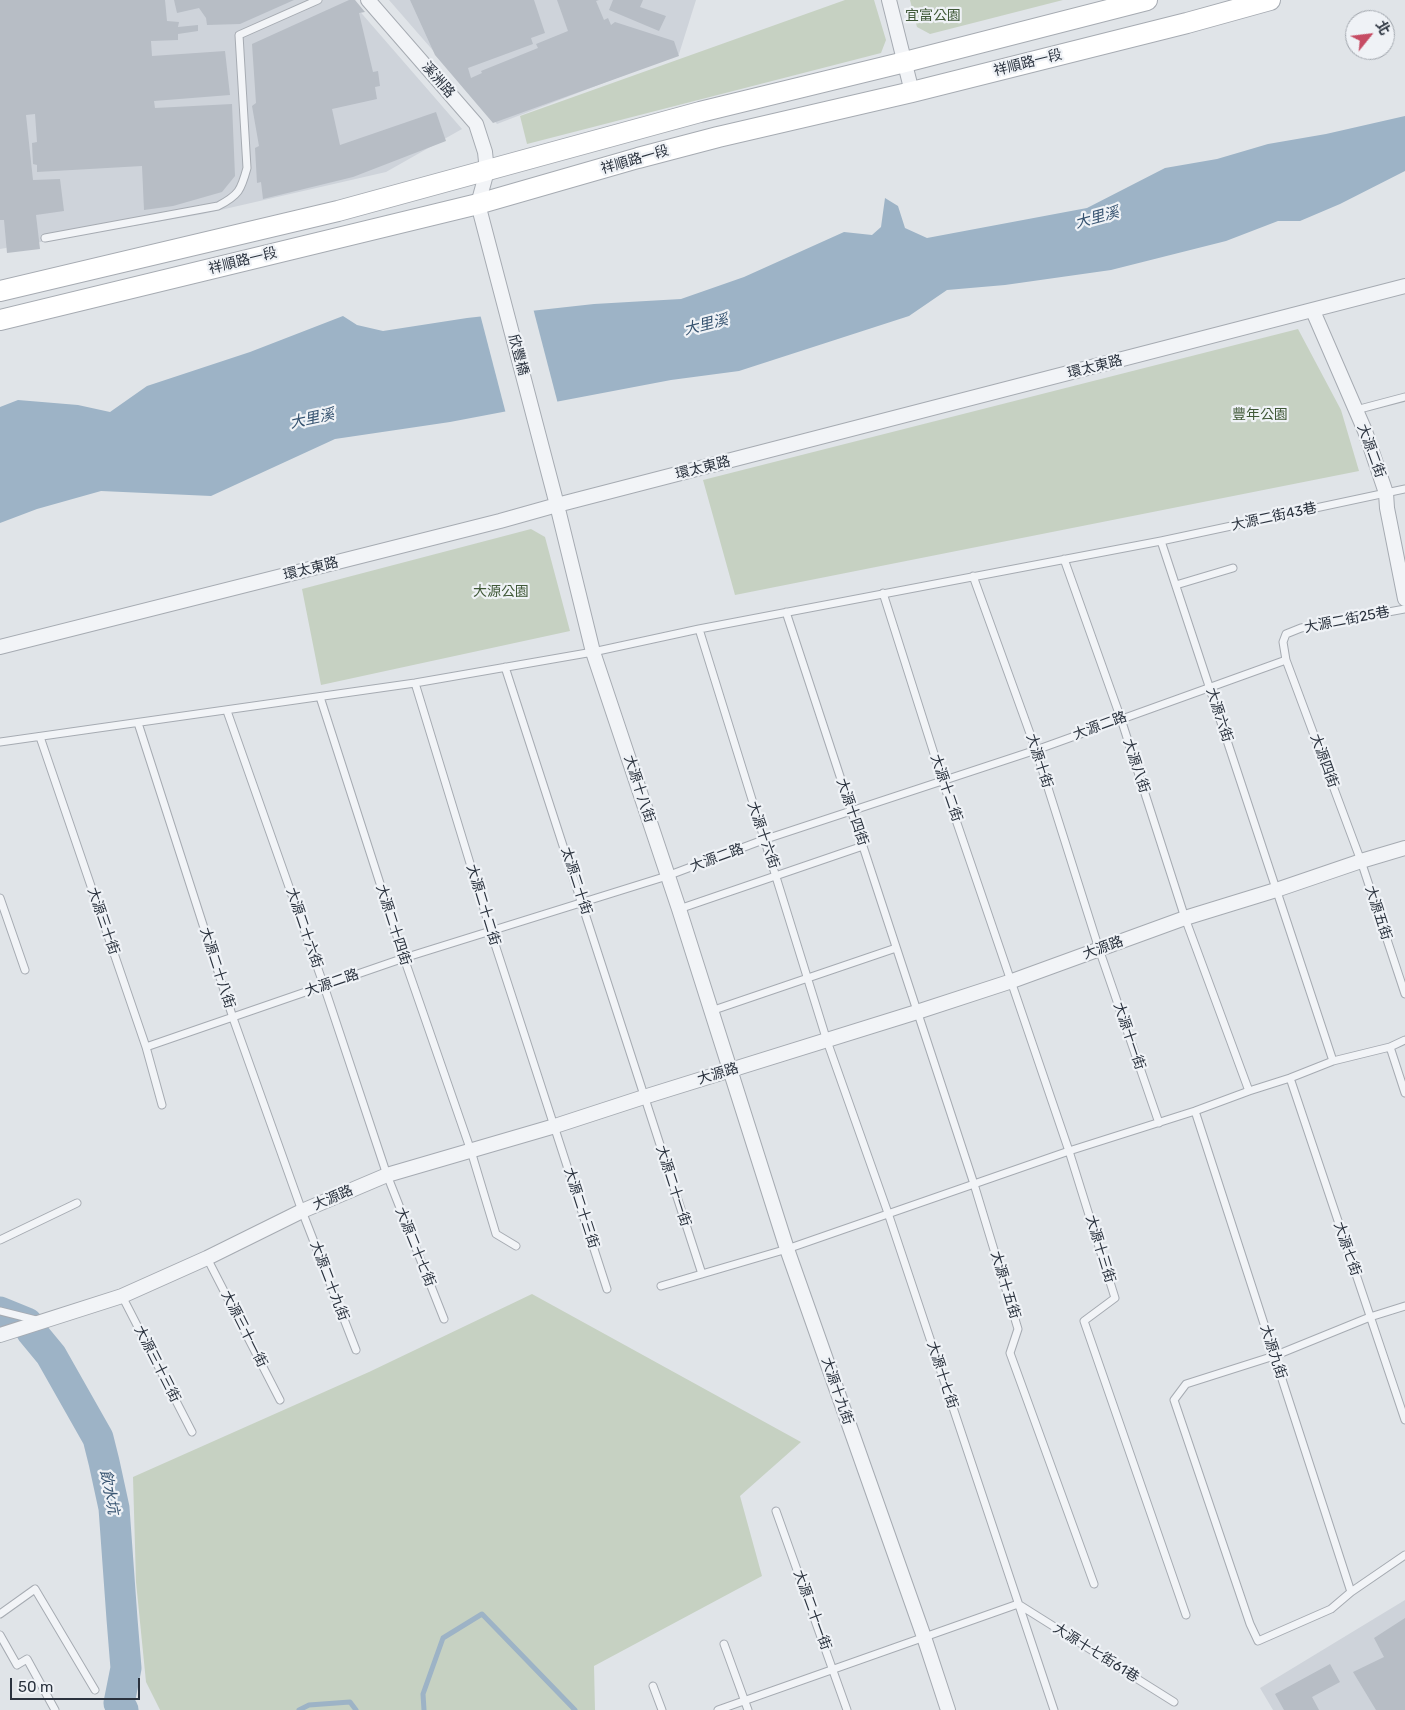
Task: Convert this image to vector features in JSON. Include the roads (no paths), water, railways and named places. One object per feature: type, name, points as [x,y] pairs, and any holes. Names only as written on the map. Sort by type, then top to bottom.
[{"type":"street","points":[[889,0],[912,92]]},
{"type":"street","name":"祥順路一段","points":[[0,291],[338,211],[700,112],[1148,0]]},
{"type":"street","name":"祥順路一段","points":[[0,320],[478,204],[646,156],[1188,23],[1270,0]]},
{"type":"street","name":"溪洲路","points":[[371,1],[476,124],[486,152],[487,171]]},
{"type":"street","points":[[478,204],[487,171]]},
{"type":"street","name":"欣豐橋","points":[[478,204],[557,505]]},
{"type":"street","name":"環太東路","points":[[0,647],[500,521],[1405,286]]},
{"type":"street","name":"大源二街","points":[[1313,310],[1356,410],[1386,493],[1387,508],[1405,599]]},
{"type":"street","name":"大源十八街","points":[[557,505],[594,652],[730,1070]]},
{"type":"street","name":"大源路","points":[[0,1335],[122,1296],[207,1258],[302,1212],[387,1175],[555,1126],[827,1041],[1012,981],[1185,918],[1405,848]]},
{"type":"street","name":"大源十九街","points":[[730,1070],[787,1249],[948,1710]]},
{"type":"lane","points":[[45,238],[218,206],[236,197],[244,181],[247,168],[238,35],[318,0]]},
{"type":"lane","points":[[1356,410],[1405,397]]},
{"type":"lane","name":"大源二街43巷","points":[[0,742],[415,683],[594,652],[699,629],[1161,541],[1405,489]]},
{"type":"lane","name":"大源六街","points":[[1161,541],[1276,890]]},
{"type":"lane","name":"大源八街","points":[[1064,559],[1121,719],[1185,918]]},
{"type":"lane","points":[[1176,585],[1233,568]]},
{"type":"lane","name":"大源十街","points":[[974,576],[1036,750],[1099,949]]},
{"type":"lane","name":"大源十二街","points":[[883,593],[943,782],[1012,981]]},
{"type":"lane","name":"大源二街25巷","points":[[1286,660],[1283,642],[1286,634],[1301,628],[1405,609]]},
{"type":"lane","name":"大源十四街","points":[[786,612],[917,1012]]},
{"type":"lane","name":"大源十六街","points":[[699,629],[827,1041]]},
{"type":"lane","name":"大源二路","points":[[146,1048],[404,958],[667,876],[763,840],[1036,750],[1286,660]]},
{"type":"lane","name":"大源四街","points":[[1286,660],[1361,861]]},
{"type":"lane","name":"太源二十街","points":[[505,667],[583,902],[644,1097]]},
{"type":"lane","name":"大源二十二街","points":[[415,683],[491,932],[555,1126]]},
{"type":"lane","name":"大源二十四街","points":[[320,697],[404,958],[471,1151],[496,1234],[516,1246]]},
{"type":"lane","name":"大源二十六街","points":[[227,711],[324,986],[387,1175]]},
{"type":"lane","name":"大源二十八街","points":[[138,723],[233,1018],[302,1212]]},
{"type":"lane","name":"大源三十街","points":[[40,737],[146,1048],[162,1105]]},
{"type":"lane","points":[[679,909],[776,874],[863,846]]},
{"type":"lane","name":"大源五街","points":[[1361,861],[1405,994]]},
{"type":"lane","points":[[1276,890],[1332,1061]]},
{"type":"lane","points":[[0,898],[25,970]]},
{"type":"lane","points":[[1185,918],[1248,1091]]},
{"type":"lane","points":[[711,1011],[896,948]]},
{"type":"lane","name":"大源十一街","points":[[1099,949],[1159,1122]]},
{"type":"lane","name":"大源十三街","points":[[1012,981],[1069,1151],[1115,1298],[1084,1321],[1186,1615]]},
{"type":"lane","name":"大源十五街","points":[[917,1012],[974,1184],[1018,1329],[1010,1353],[1094,1584]]},
{"type":"lane","points":[[661,1286],[787,1249],[1069,1151],[1195,1111],[1248,1091],[1290,1078],[1332,1061],[1390,1047],[1405,1040]]},
{"type":"lane","name":"大源十七街","points":[[827,1041],[888,1213],[1054,1710]]},
{"type":"lane","points":[[1390,1047],[1405,1093]]},
{"type":"lane","name":"大源七街","points":[[1290,1078],[1405,1420]]},
{"type":"lane","name":"大源二十一街","points":[[644,1097],[702,1274]]},
{"type":"lane","name":"大源九街","points":[[1195,1111],[1351,1592]]},
{"type":"lane","name":"大源二十三街","points":[[555,1126],[607,1289]]},
{"type":"lane","name":"大源二十七街","points":[[387,1175],[444,1320]]},
{"type":"lane","points":[[0,1240],[77,1203]]},
{"type":"lane","name":"大源二十九街","points":[[302,1212],[356,1350]]},
{"type":"lane","name":"大源三十一街","points":[[207,1258],[280,1400]]},
{"type":"lane","name":"大源三十三街","points":[[122,1296],[192,1432]]},
{"type":"lane","points":[[1405,1306],[1370,1317],[1274,1356],[1186,1384],[1174,1400],[1250,1624],[1258,1641],[1331,1609],[1351,1592],[1405,1556]]},
{"type":"lane","points":[[0,1311],[40,1321]]},
{"type":"lane","name":"大源二十一街","points":[[776,1511],[847,1710]]},
{"type":"lane","points":[[0,1614],[35,1589],[95,1690]]},
{"type":"lane","points":[[718,1710],[1018,1604]]},
{"type":"lane","name":"大源十七街61巷","points":[[1018,1604],[1174,1702]]},
{"type":"lane","points":[[0,1635],[17,1665],[27,1659],[55,1710]]},
{"type":"lane","points":[[724,1644],[748,1710]]},
{"type":"lane","points":[[654,1686],[662,1710]]},
{"type":"water","name":"大里溪","points":[[1405,116],[1405,171],[1340,204],[1300,221],[1278,221],[1226,241],[1111,270],[1005,285],[947,290],[909,316],[739,371],[671,380],[450,422],[335,439],[211,496],[101,491],[37,509],[0,523],[0,407],[18,400],[78,405],[110,412],[147,386],[250,352],[343,316],[357,325],[383,331],[467,318],[594,304],[681,299],[744,277],[844,232],[872,235],[881,227],[885,198],[898,206],[905,228],[927,238],[1087,208],[1165,168],[1217,159],[1268,144],[1326,134]]},
{"type":"waterway","name":"飲水坑","points":[[0,1312],[27,1323],[51,1355],[98,1438],[114,1508],[126,1668],[119,1703],[123,1710]]},
{"type":"waterway","points":[[424,1710],[423,1694],[443,1638],[482,1614],[575,1710]]},
{"type":"waterway","points":[[299,1710],[309,1705],[350,1702],[356,1710]]},
{"type":"park label","name":"宜富公園","points":[[933,16]]},
{"type":"park label","name":"豐年公園","points":[[1260,415]]},
{"type":"park label","name":"大源公園","points":[[501,592]]}]
